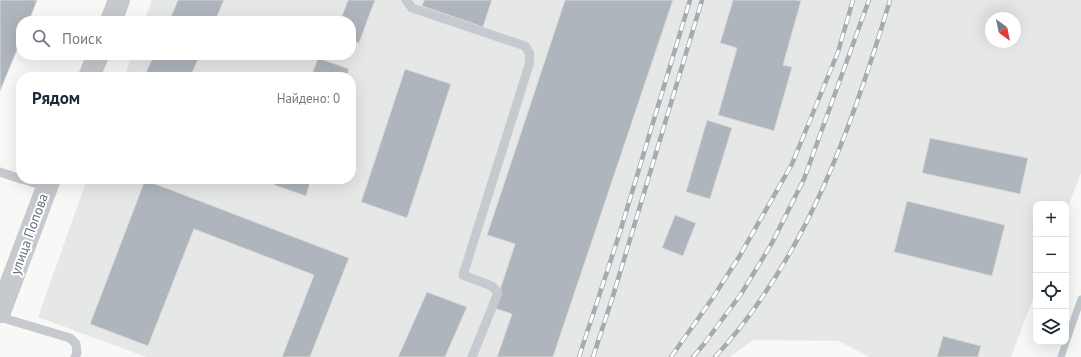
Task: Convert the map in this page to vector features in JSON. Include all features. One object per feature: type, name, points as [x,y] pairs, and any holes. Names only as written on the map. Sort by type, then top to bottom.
[{"type":"street","points":[[113,16],[119,0]]},
{"type":"street","points":[[91,72],[96,60]]},
{"type":"street","name":"улица Попова","points":[[0,312],[48,184]]},
{"type":"lane","points":[[406,0],[412,8],[525,46],[530,54],[529,65],[463,275],[492,286],[498,293],[472,357]]},
{"type":"lane","points":[[0,172],[16,177]]},
{"type":"lane","points":[[0,316],[70,338],[76,344],[77,353],[75,357]]},
{"type":"shaded area","points":[[152,0],[1081,0],[1081,173],[1069,204],[1069,201],[1033,201],[1033,299],[1011,357],[869,357],[839,341],[753,340],[730,357],[146,357],[38,317],[85,184],[356,184],[356,72],[126,72],[130,60],[356,60],[356,16],[146,16]]},
{"type":"building","points":[[0,0],[37,0],[31,16],[16,16],[16,52],[0,91]]},
{"type":"building","points":[[178,0],[224,0],[217,16],[171,16]]},
{"type":"building","points":[[348,0],[375,0],[359,43],[356,42],[356,16],[342,16]]},
{"type":"building","points":[[424,0],[492,0],[483,27],[422,6]]},
{"type":"building","points":[[565,0],[673,0],[553,357],[497,357],[512,314],[494,308],[515,244],[487,235]]},
{"type":"building","points":[[733,0],[801,1],[783,65],[792,67],[774,131],[718,115],[737,48],[720,43]]},
{"type":"building","points":[[152,60],[198,60],[192,72],[146,72]]},
{"type":"building","points":[[317,60],[324,60],[349,69],[348,72],[313,72]]},
{"type":"building","points":[[405,69],[451,84],[407,218],[361,202]]},
{"type":"building","points":[[707,120],[732,128],[710,199],[686,192]]},
{"type":"building","points":[[930,138],[1028,158],[1020,194],[922,173]]},
{"type":"building","points":[[143,184],[155,184],[349,258],[310,357],[282,357],[314,275],[194,229],[148,346],[90,324]]},
{"type":"building","points":[[274,184],[310,184],[306,196]]},
{"type":"building","points":[[907,201],[1005,225],[992,276],[894,252]]},
{"type":"building","points":[[675,215],[696,223],[683,256],[662,248]]},
{"type":"building","points":[[427,292],[467,307],[445,357],[398,357]]},
{"type":"building","points":[[943,336],[981,346],[978,357],[937,357]]},
{"type":"waterway","points":[[1061,357],[1081,299]]},
{"type":"railway","points":[[579,357],[620,232],[690,0]]},
{"type":"railway","points":[[593,357],[613,296],[702,0]]},
{"type":"railway","points":[[671,357],[712,299],[739,257],[792,164],[838,52],[853,0]]},
{"type":"railway","points":[[693,357],[741,294],[772,243],[804,179],[869,0]]},
{"type":"railway","points":[[715,357],[747,318],[775,277],[800,234],[842,143],[890,0]]}]
